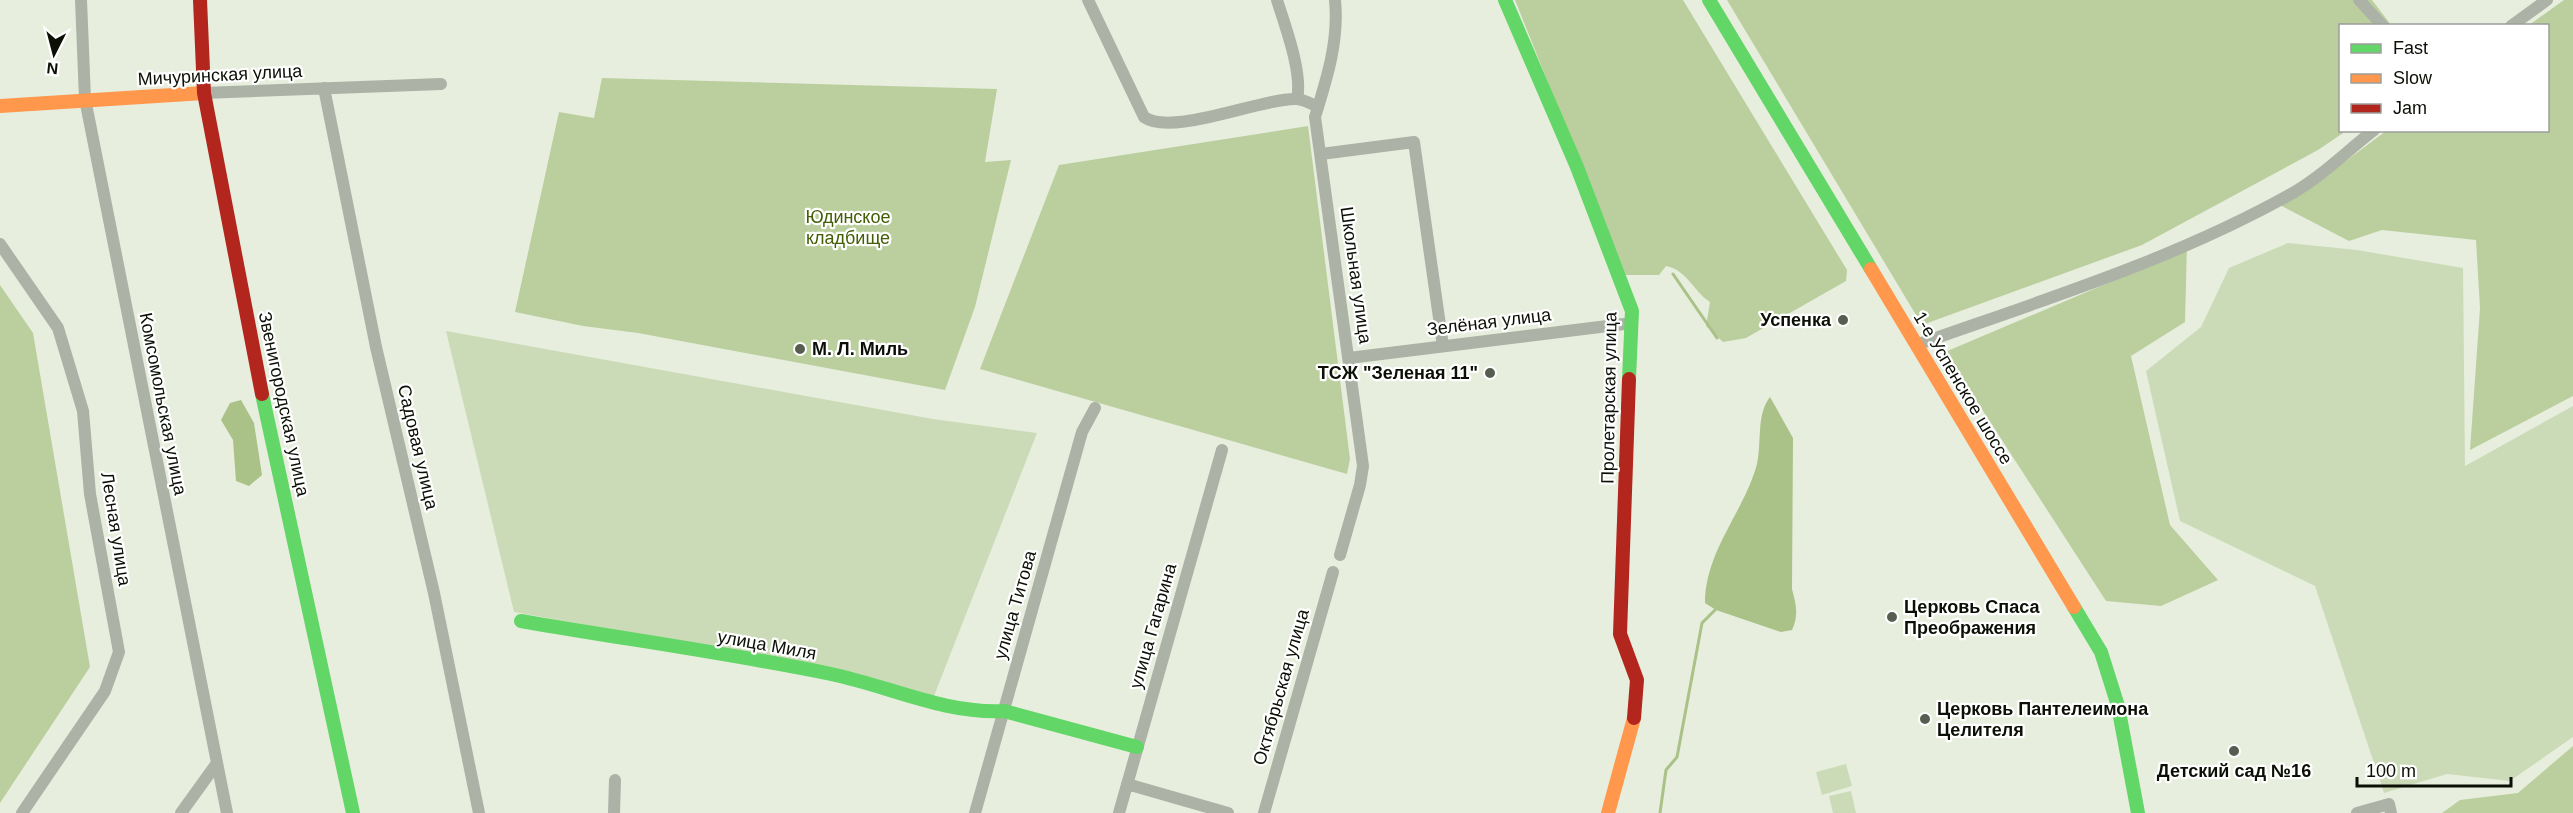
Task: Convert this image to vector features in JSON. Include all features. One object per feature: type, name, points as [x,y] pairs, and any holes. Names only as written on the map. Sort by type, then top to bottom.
[{"type":"street","name":"Комсомольская улица","points":[[81,0],[85,99],[227,813]]},
{"type":"street","name":"Звенигородская улица","points":[[200,0],[204,93],[257,373],[353,813]]},
{"type":"street","points":[[1088,0],[1144,117],[1150,121],[1177,122],[1297,99],[1318,107]]},
{"type":"street","points":[[1277,0],[1288,36],[1299,89],[1297,99]]},
{"type":"street","name":"Школьная улица","points":[[1335,0],[1333,47],[1315,117],[1363,466],[1340,555]]},
{"type":"street","name":"Пролетарская улица","points":[[1505,0],[1577,167],[1632,311],[1620,634],[1624,657],[1638,685],[1629,737],[1608,813]]},
{"type":"street","name":"1-е Успенское шоссе","points":[[1709,0],[2101,652],[2118,706],[2138,813]]},
{"type":"street","points":[[2359,0],[2381,24]]},
{"type":"street","points":[[2514,24],[2547,0]]},
{"type":"street","name":"Мичуринская улица","points":[[0,106],[204,93],[441,84]]},
{"type":"street","name":"Садовая улица","points":[[324,88],[376,347],[435,593],[479,813]]},
{"type":"street","points":[[1916,345],[2154,260],[2213,234],[2293,193],[2371,132]]},
{"type":"street","points":[[1321,154],[1414,142],[1443,346]]},
{"type":"street","name":"Лесная улица","points":[[0,244],[58,328],[84,411],[90,494],[119,652],[105,691],[22,813]]},
{"type":"street","name":"Зелёная улица","points":[[1349,358],[1632,323]]},
{"type":"street","name":"улица Титова","points":[[975,813],[1082,432],[1095,408]]},
{"type":"street","name":"улица Гагарина","points":[[1119,813],[1222,450]]},
{"type":"street","name":"Октябрьская улица","points":[[1264,813],[1333,572]]},
{"type":"street","name":"улица Миля","points":[[521,621],[834,674],[955,707],[992,713],[1004,711],[1137,747]]},
{"type":"street","points":[[181,813],[217,763]]},
{"type":"street","points":[[614,813],[615,780]]},
{"type":"street","points":[[1127,784],[1228,813]]},
{"type":"street","points":[[2357,813],[2389,804],[2391,813]]},
{"type":"shaded area","points":[[2288,243],[2357,250],[2463,268],[2465,466],[2573,406],[2573,737],[2510,781],[2447,774],[2384,793],[2315,586],[2180,521],[2146,371],[2201,327],[2229,268]]},
{"type":"shaded area","points":[[446,331],[933,419],[1037,433],[934,696],[836,669],[514,612]]},
{"type":"shaded area","points":[[1770,397],[1793,438],[1792,589],[1796,614],[1792,630],[1781,632],[1716,610],[1705,603],[1711,566],[1751,482],[1757,464],[1761,420]]},
{"type":"shaded area","points":[[241,400],[254,423],[262,475],[249,486],[236,481],[233,440],[221,420],[230,403]]},
{"type":"shaded area","points":[[1846,764],[1852,786],[1822,795],[1816,772]]},
{"type":"shaded area","points":[[1851,791],[1856,813],[1833,813],[1829,796]]},
{"type":"green space","points":[[1515,0],[1683,0],[1847,270],[1846,281],[1746,338],[1723,342],[1706,326],[1710,302],[1685,276],[1666,266],[1659,275],[1625,275]]},
{"type":"green space","points":[[1727,0],[2372,0],[2390,24],[2339,24],[2339,132],[2345,132],[2318,150],[2142,245],[1922,325]]},
{"type":"green space","points":[[2564,0],[2573,0],[2573,396],[2470,450],[2480,308],[2476,240],[2382,230],[2349,241],[2280,205],[2319,181],[2385,132],[2549,132],[2549,24],[2530,24]]},
{"type":"green space","name":"Юдинское кладбище","points":[[602,78],[997,89],[985,162],[1011,160],[975,307],[945,390],[515,312],[559,112],[594,118]]},
{"type":"green space","points":[[1308,126],[1350,459],[1347,474],[980,369],[1059,165]]},
{"type":"green space","points":[[2187,244],[2185,322],[2131,356],[2170,525],[2218,580],[2161,606],[2106,601],[1945,352],[2155,263]]},
{"type":"green space","points":[[0,285],[33,333],[90,667],[0,803]]},
{"type":"green space","points":[[2573,746],[2573,813],[2442,813],[2460,800],[2518,793]]},
{"type":"waterway","points":[[1673,274],[1717,338]]},
{"type":"waterway","points":[[1660,813],[1666,770],[1677,757],[1702,623],[1715,610]]},
{"type":"traffic: fast","points":[[1505,0],[1577,167],[1632,311],[1629,379]]},
{"type":"traffic: fast","points":[[1709,0],[1871,269]]},
{"type":"traffic: fast","points":[[262,394],[353,813]]},
{"type":"traffic: fast","points":[[2074,607],[2101,652],[2118,706],[2138,813]]},
{"type":"traffic: fast","points":[[521,621],[793,666],[853,679],[938,704],[982,711],[1004,711],[1137,747]]},
{"type":"traffic: slow","points":[[0,106],[204,93]]},
{"type":"traffic: slow","points":[[1871,269],[2074,607]]},
{"type":"traffic: slow","points":[[1608,813],[1634,718]]},
{"type":"traffic: jam","points":[[200,0],[204,93],[262,394]]},
{"type":"traffic: jam","points":[[1629,379],[1620,634],[1637,680],[1634,718]]},
{"type":"place","name":"Успенка","points":[[1843,320]]},
{"type":"place","name":"М. Л. Миль","points":[[800,349]]},
{"type":"place","name":"ТСЖ \"Зеленая 11\"","points":[[1490,373]]},
{"type":"place","name":"Церковь Спаса Преображения","points":[[1892,617]]},
{"type":"place","name":"Церковь Пантелеимона Целителя","points":[[1925,719]]},
{"type":"place","name":"Детский сад №16","points":[[2234,751]]}]
